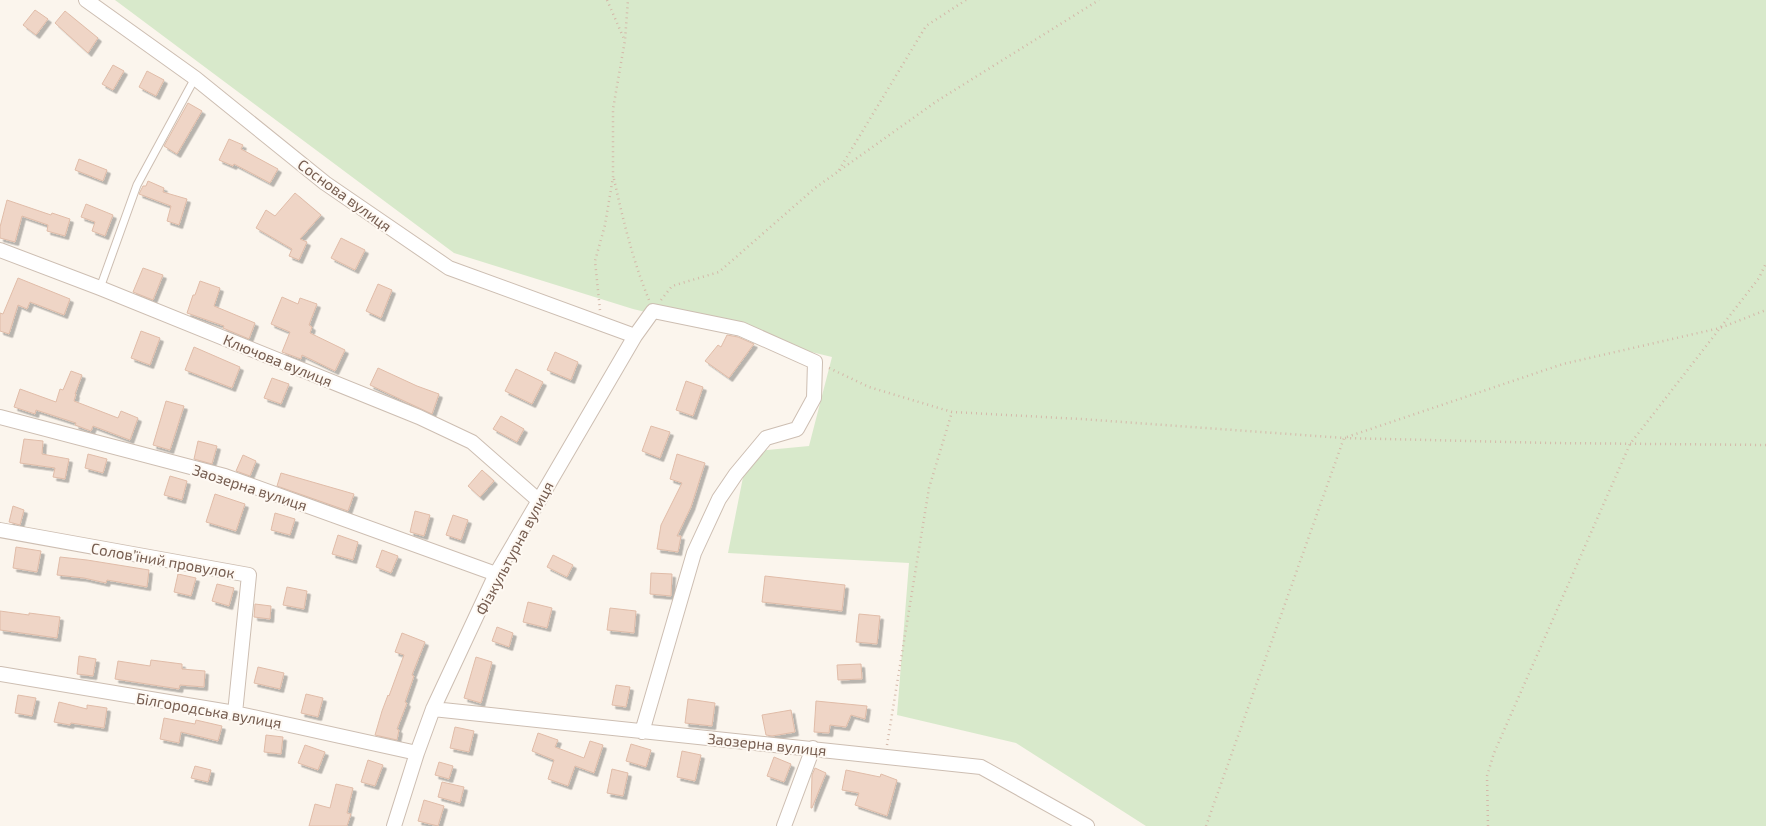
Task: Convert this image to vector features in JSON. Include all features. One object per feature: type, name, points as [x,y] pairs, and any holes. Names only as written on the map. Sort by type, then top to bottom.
[{"type":"street","name":"Соснова вулиця","points":[[86,0],[195,78],[324,183],[449,268],[635,336]]},
{"type":"street","name":"Ключова вулиця","points":[[0,250],[100,288],[419,417],[472,442],[538,500]]},
{"type":"street","name":"Фізкультурна вулиця","points":[[394,826],[433,709],[496,574],[635,336],[653,311]]},
{"type":"street","points":[[642,732],[694,553],[718,499],[766,438],[797,429],[814,398],[815,362],[741,329],[653,311]]},
{"type":"street","name":"Заозерна вулиця","points":[[0,417],[225,476],[496,574]]},
{"type":"street","name":"Соловʼїний провулок","points":[[0,530],[249,575],[235,713]]},
{"type":"street","name":"Білгородська вулиця","points":[[0,674],[235,713],[417,753]]},
{"type":"street","name":"Заозерна вулиця","points":[[433,709],[982,767],[1086,826]]},
{"type":"street","points":[[784,826],[813,748]]},
{"type":"lane","points":[[100,288],[137,185],[195,78]]},
{"type":"path","points":[[607,0],[624,40]]},
{"type":"path","points":[[628,0],[624,40],[612,109],[614,177],[622,218],[635,262],[653,311]]},
{"type":"path","points":[[838,172],[926,26],[966,0]]},
{"type":"path","points":[[653,311],[672,286],[719,272],[815,188],[936,101],[1100,0]]},
{"type":"path","points":[[601,324],[596,261],[614,177]]},
{"type":"path","points":[[1488,826],[1488,776],[1494,752],[1630,444],[1759,278],[1766,263]]},
{"type":"path","points":[[1344,438],[1563,364],[1720,328],[1766,310]]},
{"type":"path","points":[[815,362],[869,387],[952,412],[1344,438],[1766,445]]},
{"type":"path","points":[[885,756],[929,488],[952,412]]},
{"type":"path","points":[[1206,826],[1344,438]]},
{"type":"green space","points":[[115,0],[1766,0],[1766,826],[1146,826],[1016,743],[897,715],[909,563],[728,553],[748,452],[809,446],[832,357],[633,309],[454,253]]},
{"type":"building","points":[[35,10],[48,19],[36,35],[23,25]]},
{"type":"building","points":[[65,11],[98,38],[88,53],[55,23]]},
{"type":"building","points":[[113,65],[124,71],[113,90],[102,84]]},
{"type":"building","points":[[147,71],[164,80],[156,96],[139,87]]},
{"type":"building","points":[[188,103],[202,111],[177,154],[164,146]]},
{"type":"building","points":[[229,139],[243,145],[241,149],[278,169],[270,183],[234,164],[233,166],[219,160]]},
{"type":"building","points":[[79,159],[107,170],[103,181],[75,170]]},
{"type":"building","points":[[148,181],[164,188],[163,192],[187,199],[179,225],[167,221],[171,206],[139,194]]},
{"type":"building","points":[[295,193],[321,215],[300,239],[307,242],[299,260],[289,256],[292,249],[256,228],[266,210],[275,216]]},
{"type":"building","points":[[7,200],[51,215],[52,213],[70,219],[65,236],[47,231],[48,225],[22,216],[15,242],[0,238],[0,227]]},
{"type":"building","points":[[86,204],[113,215],[105,236],[92,231],[95,222],[81,217]]},
{"type":"building","points":[[341,238],[365,250],[355,270],[331,258]]},
{"type":"building","points":[[143,268],[163,275],[153,300],[133,292]]},
{"type":"building","points":[[18,278],[70,299],[64,315],[30,302],[27,309],[18,305],[9,334],[0,331],[0,313],[3,314]]},
{"type":"building","points":[[200,281],[220,288],[214,306],[255,323],[249,339],[223,328],[224,326],[187,313]]},
{"type":"building","points":[[378,284],[392,290],[381,318],[366,311]]},
{"type":"building","points":[[282,297],[298,304],[300,298],[317,304],[309,325],[312,327],[310,333],[345,350],[335,371],[302,355],[301,359],[282,352],[290,332],[271,324]]},
{"type":"building","points":[[141,331],[160,338],[150,365],[131,358]]},
{"type":"building","points":[[727,335],[738,337],[754,344],[729,378],[705,361],[718,345],[721,347]]},
{"type":"building","points":[[194,347],[240,367],[232,388],[185,370]]},
{"type":"building","points":[[555,352],[578,362],[571,380],[547,370]]},
{"type":"building","points":[[378,368],[439,394],[432,414],[370,385]]},
{"type":"building","points":[[516,369],[543,382],[532,404],[505,391]]},
{"type":"building","points":[[71,371],[82,375],[74,401],[118,418],[121,411],[138,418],[130,440],[93,426],[91,431],[75,425],[76,423],[36,410],[35,414],[14,407],[20,389],[56,402],[60,389],[63,390]]},
{"type":"building","points":[[272,378],[289,384],[281,404],[264,398]]},
{"type":"building","points":[[686,381],[703,387],[693,416],[676,410]]},
{"type":"building","points":[[166,401],[184,406],[170,450],[153,445]]},
{"type":"building","points":[[501,416],[524,429],[517,442],[493,429]]},
{"type":"building","points":[[651,426],[670,432],[660,458],[642,451]]},
{"type":"building","points":[[24,439],[43,441],[42,454],[69,459],[65,479],[53,477],[55,468],[20,463]]},
{"type":"building","points":[[198,441],[217,446],[212,464],[194,459]]},
{"type":"building","points":[[88,454],[107,459],[103,473],[85,468]]},
{"type":"building","points":[[677,454],[705,463],[691,507],[677,536],[681,536],[678,552],[657,549],[661,525],[682,483],[670,479]]},
{"type":"building","points":[[243,455],[256,461],[250,476],[236,471]]},
{"type":"building","points":[[482,470],[494,481],[480,497],[468,486]]},
{"type":"building","points":[[281,473],[354,494],[348,511],[277,486]]},
{"type":"building","points":[[170,476],[187,481],[182,500],[164,495]]},
{"type":"building","points":[[215,494],[245,504],[236,531],[206,522]]},
{"type":"building","points":[[13,506],[24,510],[20,525],[9,522]]},
{"type":"building","points":[[415,511],[430,515],[424,536],[410,532]]},
{"type":"building","points":[[275,513],[295,519],[290,535],[271,530]]},
{"type":"building","points":[[453,515],[468,520],[461,540],[446,535]]},
{"type":"building","points":[[338,535],[358,542],[353,560],[332,554]]},
{"type":"building","points":[[16,547],[41,551],[37,572],[13,568]]},
{"type":"building","points":[[382,550],[398,556],[391,573],[376,567]]},
{"type":"building","points":[[553,555],[573,565],[567,577],[547,567]]},
{"type":"building","points":[[60,557],[149,570],[147,587],[107,580],[106,583],[57,575]]},
{"type":"building","points":[[651,573],[672,574],[671,596],[650,594]]},
{"type":"building","points":[[178,574],[196,578],[191,596],[174,592]]},
{"type":"building","points":[[765,576],[845,585],[842,611],[762,602]]},
{"type":"building","points":[[217,584],[234,588],[229,606],[212,601]]},
{"type":"building","points":[[287,587],[307,591],[304,609],[283,605]]},
{"type":"building","points":[[528,602],[552,608],[547,628],[523,622]]},
{"type":"building","points":[[255,604],[271,606],[270,619],[254,617]]},
{"type":"building","points":[[610,608],[636,611],[634,633],[607,630]]},
{"type":"building","points":[[0,611],[60,617],[57,638],[0,630]]},
{"type":"building","points":[[859,614],[880,616],[877,644],[856,642]]},
{"type":"building","points":[[497,627],[513,633],[509,647],[492,641]]},
{"type":"building","points":[[402,633],[425,642],[412,675],[414,676],[405,702],[407,703],[397,729],[399,730],[397,740],[375,735],[382,711],[404,655],[395,652]]},
{"type":"building","points":[[79,656],[96,659],[93,676],[77,674]]},
{"type":"building","points":[[476,657],[492,662],[481,703],[464,698]]},
{"type":"building","points":[[151,660],[182,664],[182,669],[205,671],[204,687],[180,685],[179,689],[115,679],[118,661],[150,666]]},
{"type":"building","points":[[861,664],[862,679],[838,680],[837,665]]},
{"type":"building","points":[[258,667],[284,673],[280,689],[254,683]]},
{"type":"building","points":[[616,685],[630,687],[626,707],[612,705]]},
{"type":"building","points":[[306,694],[323,698],[318,717],[301,713]]},
{"type":"building","points":[[18,695],[36,698],[32,716],[15,713]]},
{"type":"building","points":[[688,699],[715,703],[712,726],[685,723]]},
{"type":"building","points":[[816,701],[867,706],[865,719],[851,715],[846,727],[830,725],[829,733],[814,732]]},
{"type":"building","points":[[59,702],[87,709],[87,705],[107,708],[104,728],[54,722]]},
{"type":"building","points":[[791,710],[795,732],[772,736],[766,735],[762,715]]},
{"type":"building","points":[[164,718],[195,724],[196,720],[222,726],[218,741],[181,732],[179,743],[160,739]]},
{"type":"building","points":[[455,727],[474,731],[469,752],[450,748]]},
{"type":"building","points":[[538,733],[558,740],[555,747],[584,758],[590,741],[603,745],[594,773],[575,766],[568,786],[548,779],[554,760],[532,751]]},
{"type":"building","points":[[266,735],[283,737],[281,754],[264,752]]},
{"type":"building","points":[[631,744],[651,750],[646,767],[626,761]]},
{"type":"building","points":[[305,745],[325,752],[318,770],[298,763]]},
{"type":"building","points":[[682,751],[701,755],[695,781],[677,777]]},
{"type":"building","points":[[774,757],[791,764],[784,782],[767,776]]},
{"type":"building","points":[[368,760],[383,765],[375,786],[361,782]]},
{"type":"building","points":[[439,762],[453,766],[449,779],[435,775]]},
{"type":"building","points":[[195,766],[211,770],[208,782],[191,778]]},
{"type":"building","points":[[815,768],[826,773],[811,808],[812,775]]},
{"type":"building","points":[[612,769],[628,773],[623,796],[607,793]]},
{"type":"building","points":[[846,770],[880,777],[881,774],[897,780],[887,816],[855,805],[859,793],[842,790]]},
{"type":"building","points":[[442,782],[464,787],[460,803],[438,797]]},
{"type":"building","points":[[336,784],[353,788],[347,813],[351,814],[347,826],[309,826],[315,804],[330,808]]},
{"type":"building","points":[[424,800],[444,806],[438,826],[418,821]]}]
